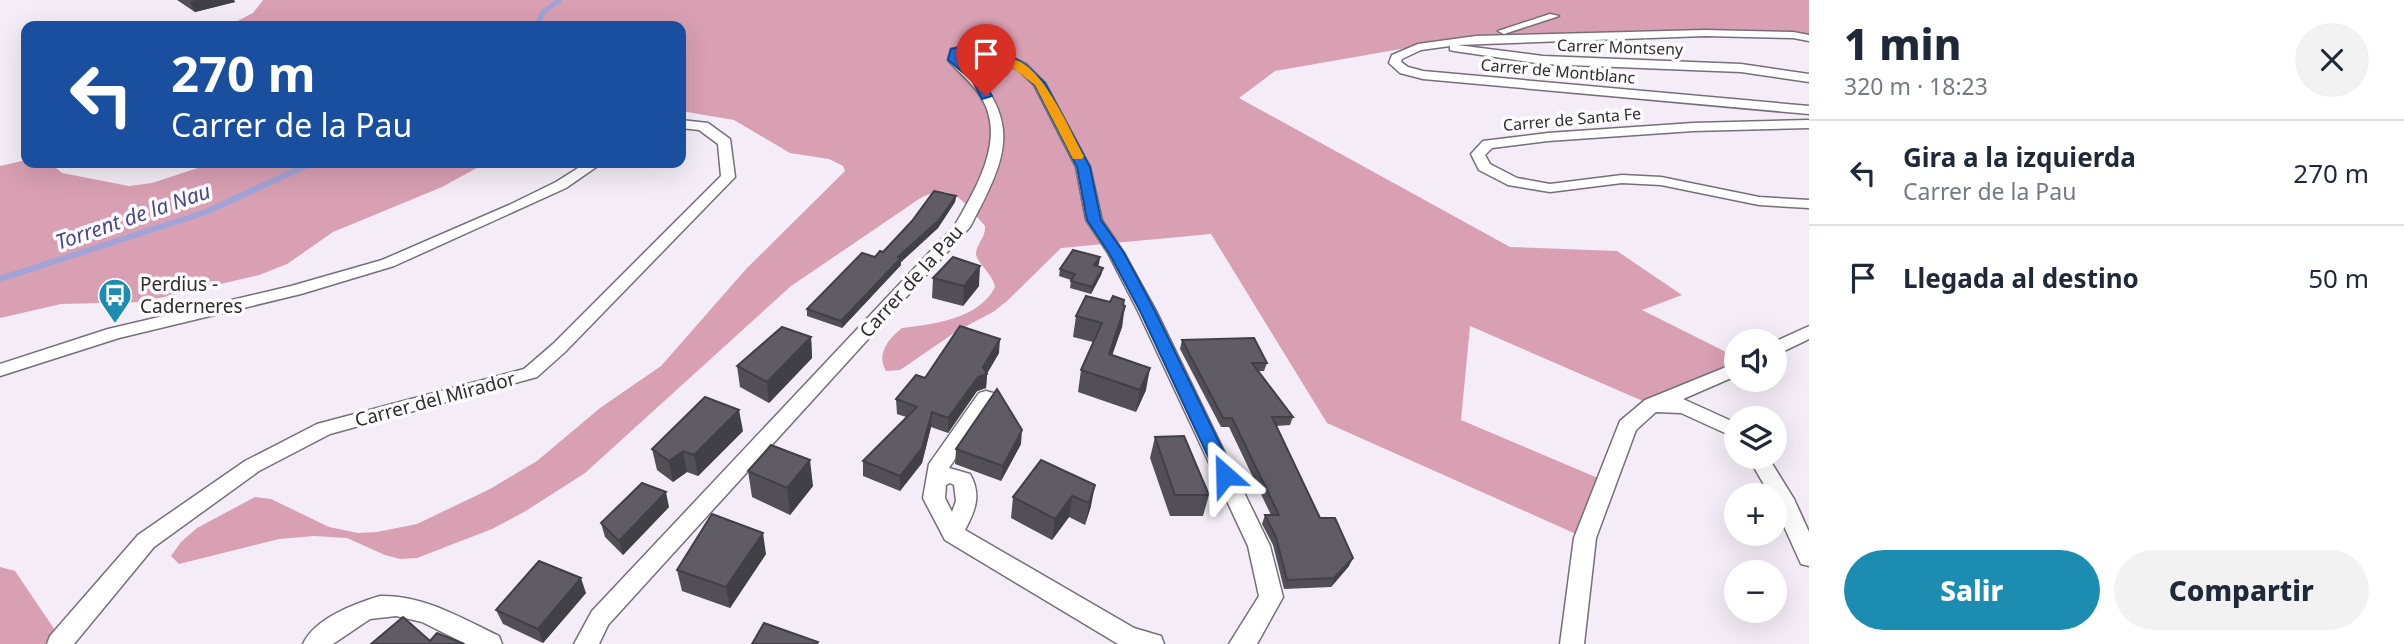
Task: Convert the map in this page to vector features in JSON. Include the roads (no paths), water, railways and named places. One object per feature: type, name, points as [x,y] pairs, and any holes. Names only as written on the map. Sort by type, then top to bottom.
[{"type":"street","name":"Carrer de Montblanc","points":[[1476,39],[1554,16]]},
{"type":"street","name":"Carrer de Montblanc","points":[[1809,38],[1793,35],[1705,33],[1476,39],[1418,47],[1396,57],[1395,63],[1404,70],[1423,75],[1809,110]]},
{"type":"street","name":"Carrer Montseny","points":[[1429,44],[1543,60],[1741,68],[1809,78]]},
{"type":"street","name":"Carrer de la Pau","points":[[586,644],[600,618],[962,227],[988,176],[999,143],[996,114],[983,90],[977,79],[954,60],[955,51],[969,49],[1003,57],[1022,67],[1039,83],[1083,167],[1094,220],[1116,253],[1147,311],[1259,546],[1271,597],[1248,638],[1241,644]]},
{"type":"street","name":"Carrer del Mirador","points":[[59,644],[146,541],[252,467],[324,429],[530,373],[559,348],[728,177],[725,142],[703,126],[686,124]]},
{"type":"street","name":"Carrer de Santa Fe","points":[[1809,124],[1693,127],[1548,137],[1488,144],[1478,153],[1484,167],[1513,182],[1550,188],[1622,179],[1661,181],[1759,201],[1809,204]]},
{"type":"street","points":[[0,370],[114,332],[295,290],[388,263],[561,185],[587,168]]},
{"type":"street","points":[[1787,343],[1809,332]]},
{"type":"street","points":[[1572,644],[1586,538],[1626,426],[1652,405],[1724,374]]},
{"type":"street","points":[[986,398],[939,464],[934,498],[952,531],[1127,636],[1152,644]]},
{"type":"street","points":[[1652,405],[1684,406],[1724,425]]},
{"type":"street","points":[[1765,469],[1786,505],[1809,557]]},
{"type":"street","points":[[936,481],[950,475],[963,480],[970,494],[965,510],[952,531]]},
{"type":"street","points":[[315,644],[340,624],[366,610],[388,605],[411,608],[490,644]]},
{"type":"waterway","name":"Torrent de la Nau","points":[[539,21],[543,12],[560,0]]},
{"type":"waterway","name":"Torrent de la Nau","points":[[0,279],[206,212],[301,168]]},
{"type":"place","name":"Perdius - Caderneres","points":[[115,325]]}]
